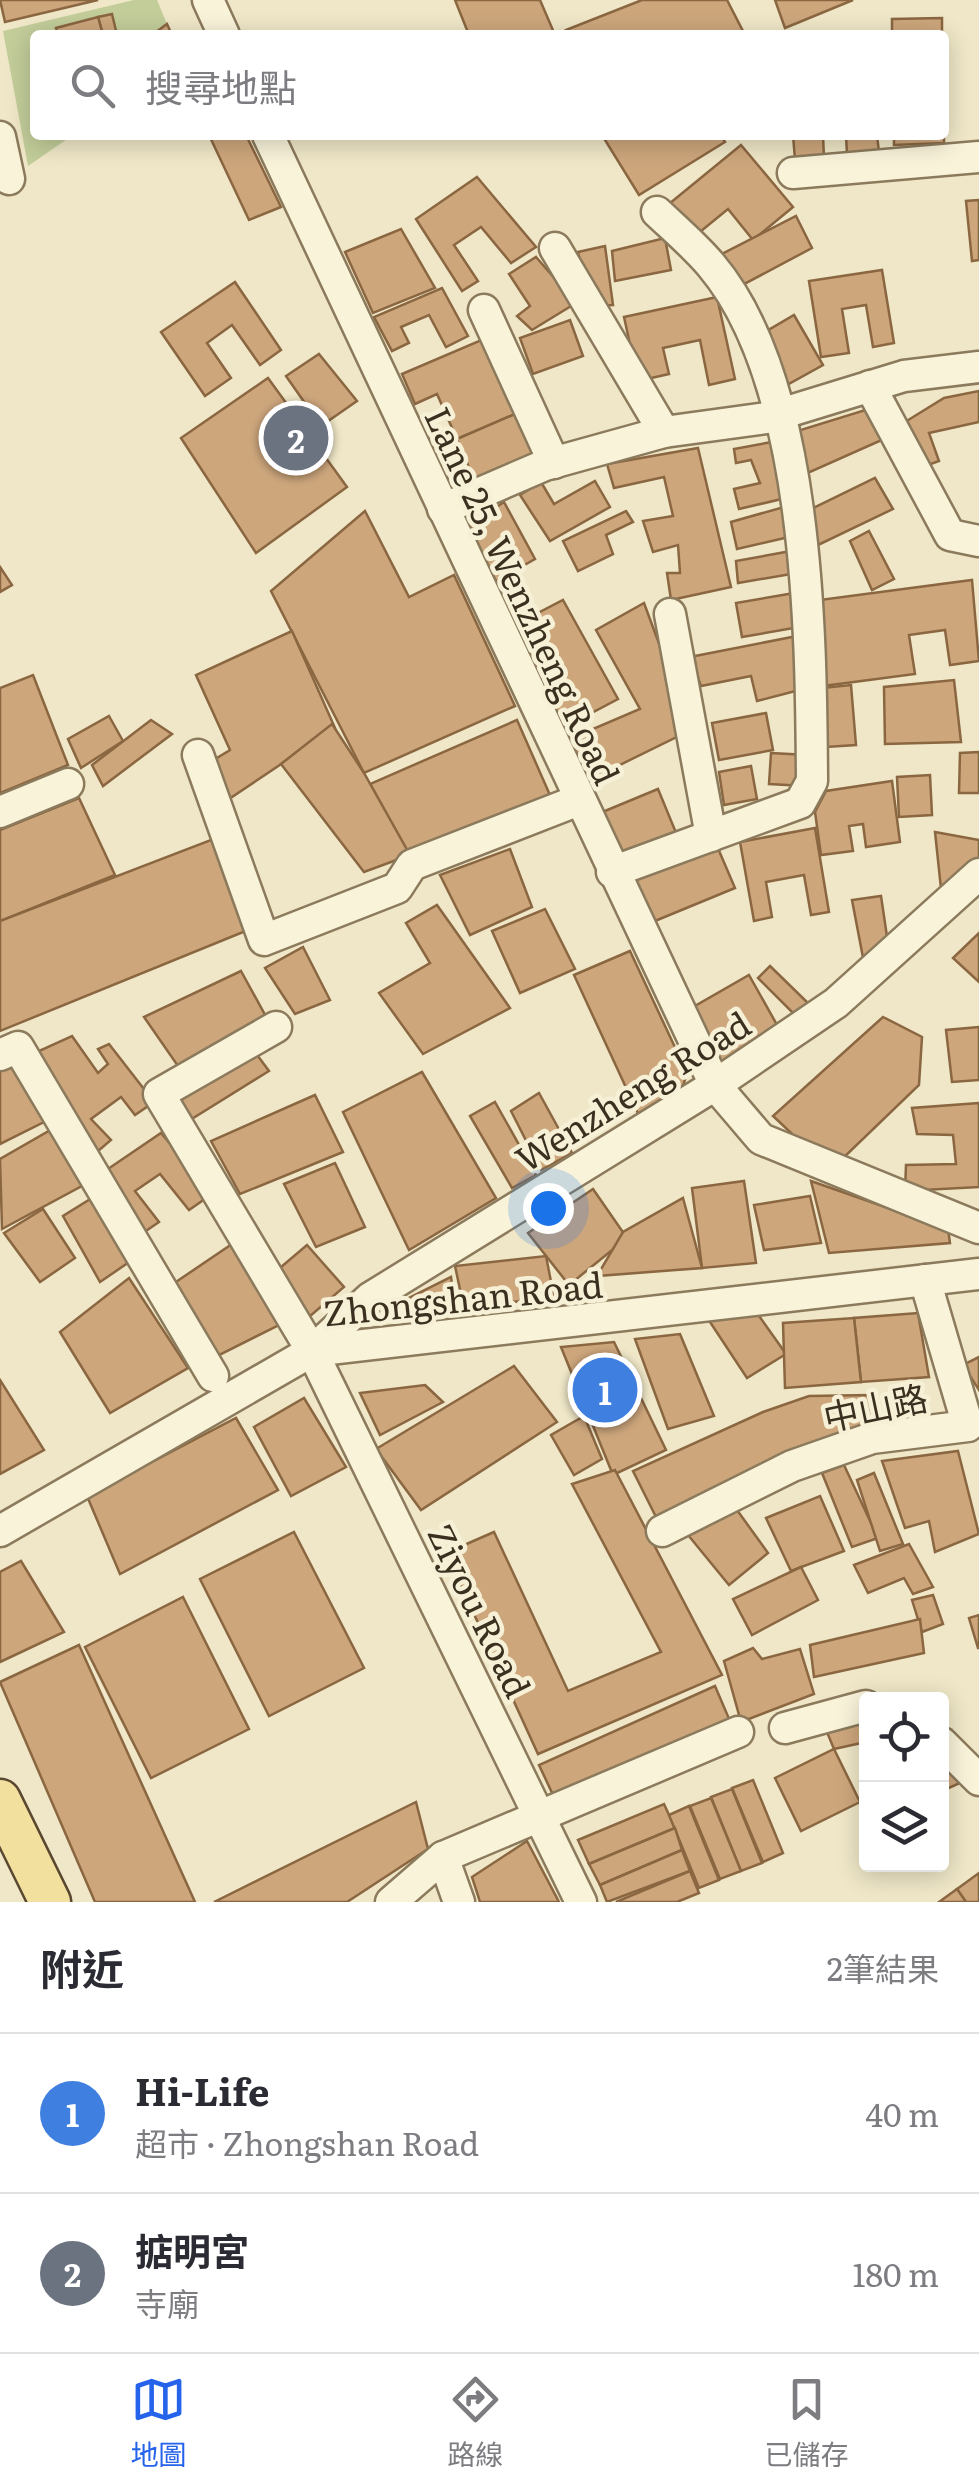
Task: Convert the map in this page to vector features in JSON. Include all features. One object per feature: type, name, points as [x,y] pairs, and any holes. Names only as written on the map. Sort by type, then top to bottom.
[{"type":"main road","points":[[0,1800],[50,1902]]},
{"type":"street","points":[[208,0],[222,30]]},
{"type":"street","points":[[0,137],[9,179]]},
{"type":"street","name":"Lane 25, Wenzheng Road","points":[[270,140],[715,1085],[761,1139],[979,1228]]},
{"type":"street","points":[[793,173],[979,158]]},
{"type":"street","points":[[612,872],[800,803],[812,781],[810,615],[778,414],[752,336],[713,267],[657,212]]},
{"type":"street","points":[[555,248],[664,432]]},
{"type":"street","points":[[484,310],[554,463]]},
{"type":"street","points":[[443,509],[554,463],[664,432],[778,414],[904,376],[979,367]]},
{"type":"street","points":[[870,386],[950,534],[979,541]]},
{"type":"street","points":[[670,614],[711,836]]},
{"type":"street","points":[[198,755],[264,940],[397,888],[412,865],[579,800]]},
{"type":"street","points":[[0,812],[68,784]]},
{"type":"street","name":"Wenzheng Road","points":[[312,1351],[370,1298],[715,1085],[836,1003],[979,874]]},
{"type":"street","name":"Ziyou Road","points":[[276,1027],[159,1094],[312,1351],[581,1902]]},
{"type":"street","points":[[0,1055],[18,1048],[213,1376]]},
{"type":"street","name":"Zhongshan Road","points":[[0,1532],[312,1351],[979,1274]]},
{"type":"street","name":"中山路","points":[[662,1532],[792,1466],[872,1438],[968,1426],[926,1280]]},
{"type":"street","points":[[785,1728],[859,1708]]},
{"type":"street","points":[[392,1902],[443,1858],[538,1814],[738,1732]]},
{"type":"street","points":[[949,1750],[979,1780]]},
{"type":"street","points":[[443,1858],[458,1902]]},
{"type":"green space","points":[[134,0],[157,0],[167,24],[159,30],[30,30],[30,140],[66,140],[28,166],[3,31]]},
{"type":"building","points":[[0,0],[98,0],[5,22]]},
{"type":"building","points":[[455,0],[540,0],[553,30],[467,30]]},
{"type":"building","points":[[642,0],[727,0],[742,30],[566,30]]},
{"type":"building","points":[[775,0],[853,0],[785,28]]},
{"type":"building","points":[[112,14],[116,30],[102,30],[98,17]]},
{"type":"building","points":[[98,17],[102,30],[57,30]]},
{"type":"building","points":[[942,18],[942,30],[892,30],[892,19]]},
{"type":"building","points":[[211,140],[248,140],[281,207],[249,220]]},
{"type":"building","points":[[605,140],[725,142],[639,195]]},
{"type":"building","points":[[793,140],[823,140],[824,158],[795,160]]},
{"type":"building","points":[[846,140],[878,140],[879,152],[847,155]]},
{"type":"building","points":[[894,140],[944,140],[944,143],[894,145]]},
{"type":"building","points":[[741,145],[793,207],[753,240],[728,209],[695,236],[669,204]]},
{"type":"building","points":[[477,177],[536,247],[511,263],[481,227],[454,245],[478,281],[462,291],[416,219]]},
{"type":"building","points":[[979,200],[979,260],[972,261],[966,201]]},
{"type":"building","points":[[796,216],[812,248],[731,291],[712,259]]},
{"type":"building","points":[[401,229],[435,288],[373,313],[345,252]]},
{"type":"building","points":[[665,238],[671,270],[615,281],[612,251]]},
{"type":"building","points":[[605,246],[613,305],[590,306],[578,252]]},
{"type":"building","points":[[536,257],[576,303],[532,330],[517,316],[530,306],[509,274]]},
{"type":"building","points":[[882,270],[894,343],[873,347],[866,305],[842,309],[849,353],[821,357],[809,281]]},
{"type":"building","points":[[235,282],[281,350],[260,365],[232,325],[207,343],[231,378],[205,396],[161,332]]},
{"type":"building","points":[[442,288],[468,336],[446,347],[429,315],[401,327],[409,343],[392,351],[374,317]]},
{"type":"building","points":[[717,297],[735,379],[709,385],[700,340],[663,348],[669,374],[638,381],[624,317]]},
{"type":"building","points":[[794,315],[823,365],[776,391],[748,342]]},
{"type":"building","points":[[570,320],[583,356],[533,374],[520,338]]},
{"type":"building","points":[[486,338],[522,411],[457,439],[437,394],[415,404],[402,374]]},
{"type":"building","points":[[319,354],[357,401],[321,426],[286,376]]},
{"type":"building","points":[[268,378],[347,487],[256,553],[181,438]]},
{"type":"building","points":[[979,391],[979,422],[929,433],[939,461],[917,469],[905,422],[944,398]]},
{"type":"building","points":[[875,407],[884,439],[801,476],[794,432]]},
{"type":"building","points":[[522,411],[544,461],[478,489],[457,439]]},
{"type":"building","points":[[777,441],[786,498],[739,509],[734,489],[760,483],[751,460],[736,463],[734,449]]},
{"type":"building","points":[[698,448],[731,587],[671,600],[667,573],[680,573],[678,545],[653,552],[643,521],[673,516],[664,477],[614,488],[607,464]]},
{"type":"building","points":[[875,478],[893,509],[818,545],[803,513]]},
{"type":"building","points":[[595,481],[610,507],[550,541],[520,495],[541,482],[554,504]]},
{"type":"building","points":[[504,502],[535,559],[496,581],[465,528]]},
{"type":"building","points":[[784,507],[789,537],[737,549],[731,522]]},
{"type":"building","points":[[365,511],[409,597],[454,575],[515,706],[364,773],[271,591]]},
{"type":"building","points":[[626,511],[633,522],[606,535],[613,554],[578,571],[563,541]]},
{"type":"building","points":[[869,531],[894,579],[872,590],[850,541]]},
{"type":"building","points":[[791,551],[797,573],[738,583],[736,561]]},
{"type":"building","points":[[0,567],[12,585],[0,592]]},
{"type":"building","points":[[972,580],[979,661],[950,665],[945,630],[909,635],[915,674],[823,686],[812,601]]},
{"type":"building","points":[[800,592],[805,626],[742,637],[736,603]]},
{"type":"building","points":[[563,600],[618,699],[563,728],[511,627]]},
{"type":"building","points":[[644,603],[691,730],[577,786],[558,744],[640,709],[596,630]]},
{"type":"building","points":[[292,631],[335,728],[217,807],[202,767],[230,750],[196,675]]},
{"type":"building","points":[[802,635],[807,688],[757,701],[751,676],[701,686],[690,657]]},
{"type":"building","points":[[33,675],[68,765],[0,793],[0,688]]},
{"type":"building","points":[[954,680],[961,742],[885,744],[884,687]]},
{"type":"building","points":[[851,685],[856,745],[826,747],[822,688]]},
{"type":"building","points":[[766,713],[773,750],[719,760],[712,723]]},
{"type":"building","points":[[109,716],[123,741],[81,768],[68,739]]},
{"type":"building","points":[[151,720],[172,734],[103,786],[92,765]]},
{"type":"building","points":[[517,720],[553,802],[411,859],[370,784]]},
{"type":"building","points":[[332,724],[410,855],[364,872],[281,764]]},
{"type":"building","points":[[979,752],[979,793],[959,793],[960,753]]},
{"type":"building","points":[[771,753],[807,755],[805,786],[769,784]]},
{"type":"building","points":[[751,766],[757,799],[724,805],[719,772]]},
{"type":"building","points":[[930,775],[932,815],[899,817],[897,777]]},
{"type":"building","points":[[892,781],[900,842],[866,847],[863,824],[849,826],[853,851],[821,855],[815,812],[826,791]]},
{"type":"building","points":[[658,789],[679,840],[620,864],[600,813]]},
{"type":"building","points":[[79,798],[115,875],[0,921],[0,830]]},
{"type":"building","points":[[815,828],[829,912],[811,915],[804,875],[766,882],[772,917],[754,921],[740,842]]},
{"type":"building","points":[[935,832],[979,840],[979,865],[942,898]]},
{"type":"building","points":[[216,838],[253,928],[0,1031],[0,921]]},
{"type":"building","points":[[717,846],[735,888],[650,923],[633,881]]},
{"type":"building","points":[[510,849],[532,907],[470,935],[440,875]]},
{"type":"building","points":[[881,896],[889,950],[865,968],[852,900]]},
{"type":"building","points":[[437,905],[510,1008],[423,1054],[379,993],[430,963],[406,923]]},
{"type":"building","points":[[545,909],[575,969],[520,993],[492,931]]},
{"type":"building","points":[[979,933],[979,982],[953,958]]},
{"type":"building","points":[[303,947],[330,1000],[295,1014],[265,968]]},
{"type":"building","points":[[630,951],[687,1073],[680,1096],[641,1120],[574,975]]},
{"type":"building","points":[[770,966],[810,1005],[797,1017],[758,978]]},
{"type":"building","points":[[241,971],[269,1022],[180,1069],[144,1017]]},
{"type":"building","points":[[749,975],[781,1032],[720,1066],[688,1010]]},
{"type":"building","points":[[883,1017],[922,1037],[919,1085],[838,1163],[807,1148],[773,1116]]},
{"type":"building","points":[[979,1027],[979,1080],[952,1082],[946,1030]]},
{"type":"building","points":[[72,1036],[98,1073],[108,1064],[98,1049],[109,1044],[154,1102],[135,1115],[121,1097],[91,1119],[111,1140],[91,1157],[28,1056]]},
{"type":"building","points":[[249,1044],[269,1071],[182,1125],[165,1094]]},
{"type":"building","points":[[15,1061],[48,1120],[0,1144],[0,1068]]},
{"type":"building","points":[[422,1072],[496,1198],[409,1250],[343,1112]]},
{"type":"building","points":[[539,1093],[572,1153],[541,1170],[511,1111]]},
{"type":"building","points":[[315,1095],[343,1152],[240,1194],[211,1141]]},
{"type":"building","points":[[495,1102],[536,1175],[512,1188],[470,1116]]},
{"type":"building","points":[[979,1103],[979,1187],[905,1191],[906,1165],[956,1164],[953,1135],[917,1134],[912,1108]]},
{"type":"building","points":[[61,1124],[93,1180],[2,1229],[0,1159]]},
{"type":"building","points":[[161,1133],[212,1194],[189,1210],[160,1174],[135,1191],[159,1222],[140,1235],[102,1173]]},
{"type":"building","points":[[335,1163],[365,1227],[316,1247],[284,1184]]},
{"type":"building","points":[[744,1181],[756,1263],[702,1268],[692,1188]]},
{"type":"building","points":[[811,1181],[948,1229],[950,1243],[829,1253]]},
{"type":"building","points":[[593,1189],[627,1238],[569,1285],[528,1233]]},
{"type":"building","points":[[100,1193],[138,1256],[100,1282],[63,1216]]},
{"type":"building","points":[[810,1196],[821,1243],[764,1250],[754,1205]]},
{"type":"building","points":[[683,1198],[702,1268],[597,1276],[623,1232]]},
{"type":"building","points":[[43,1209],[75,1258],[40,1282],[4,1233]]},
{"type":"building","points":[[232,1244],[283,1323],[211,1359],[167,1288]]},
{"type":"building","points":[[307,1245],[344,1287],[309,1317],[274,1273]]},
{"type":"building","points":[[546,1256],[554,1297],[464,1308],[455,1266]]},
{"type":"building","points":[[451,1277],[455,1305],[409,1315],[399,1303]]},
{"type":"building","points":[[129,1278],[188,1368],[110,1413],[60,1332]]},
{"type":"building","points":[[757,1313],[786,1354],[747,1378],[708,1319]]},
{"type":"building","points":[[918,1313],[929,1377],[861,1382],[854,1318]]},
{"type":"building","points":[[854,1318],[861,1382],[785,1388],[783,1323]]},
{"type":"building","points":[[680,1334],[714,1416],[668,1429],[635,1339]]},
{"type":"building","points":[[614,1342],[666,1450],[613,1475],[561,1347]]},
{"type":"building","points":[[979,1357],[979,1390],[963,1365]]},
{"type":"building","points":[[514,1366],[557,1422],[421,1510],[376,1449]]},
{"type":"building","points":[[0,1380],[44,1450],[0,1474]]},
{"type":"building","points":[[425,1385],[443,1402],[380,1435],[360,1393]]},
{"type":"building","points":[[871,1395],[875,1433],[659,1523],[633,1471],[763,1412],[809,1396]]},
{"type":"building","points":[[304,1398],[346,1467],[291,1496],[254,1427]]},
{"type":"building","points":[[584,1416],[602,1459],[574,1475],[551,1435]]},
{"type":"building","points":[[236,1418],[278,1490],[120,1574],[87,1496]]},
{"type":"building","points":[[958,1451],[979,1534],[935,1552],[929,1521],[905,1528],[882,1461]]},
{"type":"building","points":[[844,1465],[878,1538],[852,1547],[822,1473]]},
{"type":"building","points":[[615,1470],[722,1675],[538,1754],[446,1553],[494,1532],[568,1691],[661,1652],[572,1484]]},
{"type":"building","points":[[874,1473],[903,1544],[880,1551],[857,1480]]},
{"type":"building","points":[[820,1496],[844,1551],[791,1571],[766,1518]]},
{"type":"building","points":[[737,1510],[768,1553],[729,1585],[688,1535]]},
{"type":"building","points":[[294,1532],[364,1668],[269,1716],[200,1579]]},
{"type":"building","points":[[909,1544],[933,1587],[913,1594],[904,1578],[868,1593],[854,1565]]},
{"type":"building","points":[[21,1561],[64,1632],[0,1662],[0,1572]]},
{"type":"building","points":[[801,1567],[818,1600],[752,1635],[733,1599]]},
{"type":"building","points":[[933,1595],[943,1624],[922,1632],[912,1600]]},
{"type":"building","points":[[183,1597],[249,1729],[151,1778],[85,1647]]},
{"type":"building","points":[[979,1615],[979,1648],[978,1648],[969,1618]]},
{"type":"building","points":[[920,1619],[924,1653],[814,1677],[810,1645]]},
{"type":"building","points":[[79,1645],[195,1902],[95,1902],[0,1682]]},
{"type":"building","points":[[753,1648],[762,1659],[800,1649],[814,1694],[741,1722],[724,1661]]},
{"type":"building","points":[[715,1686],[730,1721],[554,1797],[539,1765]]},
{"type":"building","points":[[859,1717],[859,1744],[834,1749],[824,1725]]},
{"type":"building","points":[[834,1749],[859,1802],[801,1831],[775,1778]]},
{"type":"building","points":[[949,1767],[960,1783],[949,1788]]},
{"type":"building","points":[[753,1780],[783,1853],[763,1862],[732,1788]]},
{"type":"building","points":[[732,1789],[762,1863],[741,1871],[711,1797]]},
{"type":"building","points":[[711,1798],[741,1871],[720,1879],[690,1806]]},
{"type":"building","points":[[416,1802],[428,1849],[347,1902],[214,1902]]},
{"type":"building","points":[[664,1804],[675,1828],[589,1864],[578,1840]]},
{"type":"building","points":[[689,1806],[719,1880],[699,1888],[669,1815]]},
{"type":"building","points":[[675,1828],[682,1850],[600,1885],[589,1864]]},
{"type":"building","points":[[527,1841],[559,1902],[480,1902],[472,1877]]},
{"type":"building","points":[[682,1850],[690,1871],[607,1902],[600,1885]]},
{"type":"building","points":[[690,1871],[699,1893],[677,1902],[616,1902]]},
{"type":"building","points":[[979,1873],[979,1902],[966,1902],[957,1889]]},
{"type":"building","points":[[957,1889],[966,1902],[939,1902]]},
{"type":"place","name":"掂明宮","points":[[296,438]]},
{"type":"place","name":"Hi-Life","points":[[605,1390]]}]
